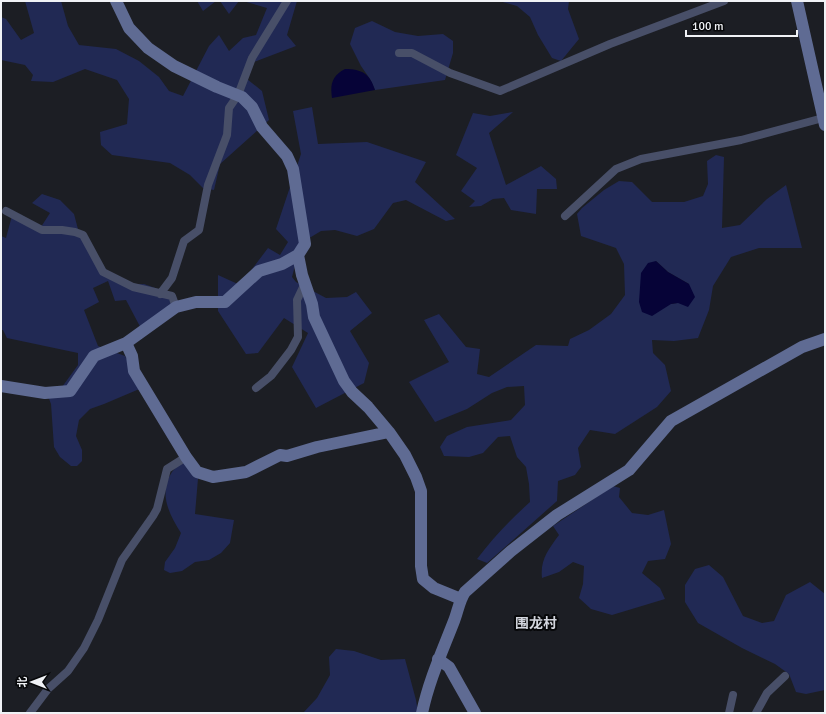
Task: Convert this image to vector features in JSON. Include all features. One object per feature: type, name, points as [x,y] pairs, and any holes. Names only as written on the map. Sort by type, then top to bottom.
[{"type":"street","points":[[1,386],[44,393],[70,391],[94,356],[126,343],[176,307],[196,302],[225,302],[259,271],[282,264],[298,255],[306,244],[293,169],[287,156],[262,127],[252,107],[240,96],[217,87],[174,66],[148,48],[129,28],[116,1]]},
{"type":"street","points":[[160,294],[172,278],[184,241],[199,230],[208,185],[226,135],[229,108],[240,96],[242,82],[252,58],[286,1]]},
{"type":"street","points":[[398,53],[412,53],[450,73],[500,91],[610,44],[724,1]]},
{"type":"street","points":[[565,216],[616,169],[641,159],[741,140],[824,121],[797,1]]},
{"type":"street","points":[[6,211],[42,230],[62,230],[75,232],[82,235],[103,272],[133,287],[172,296],[176,307]]},
{"type":"street","points":[[298,255],[314,317],[344,381],[352,392],[368,406],[389,432],[405,454],[416,477],[421,491],[423,579],[434,588],[461,598]]},
{"type":"street","points":[[256,388],[271,376],[291,350],[298,337],[297,300],[305,283]]},
{"type":"street","points":[[422,713],[426,694],[438,659],[454,620],[461,598],[465,592],[511,551],[552,520],[629,470],[671,421],[802,347],[825,339]]},
{"type":"street","points":[[126,343],[132,356],[134,371],[186,457],[197,472],[213,478],[246,472],[280,455],[288,456],[317,447],[389,432]]},
{"type":"street","points":[[30,713],[48,689],[68,671],[84,648],[98,620],[122,560],[157,509],[167,469],[186,457]]},
{"type":"street","points":[[438,659],[450,667],[475,713]]},
{"type":"street","points":[[756,713],[767,693],[785,676]]},
{"type":"street","points":[[729,713],[733,695]]},
{"type":"shaded area","points":[[25,1],[61,1],[68,26],[79,45],[116,49],[139,61],[159,77],[169,91],[183,96],[209,46],[219,35],[229,51],[243,38],[256,35],[267,8],[243,1],[297,1],[287,35],[296,46],[254,62],[247,79],[262,91],[269,120],[220,164],[214,190],[203,188],[190,175],[170,163],[112,155],[101,145],[100,132],[127,124],[129,99],[117,80],[85,69],[53,82],[31,81],[33,75],[25,65],[1,60],[1,17],[6,19],[21,40],[34,33]]},
{"type":"shaded area","points":[[197,1],[216,1],[203,11]]},
{"type":"shaded area","points":[[220,1],[239,1],[229,14]]},
{"type":"shaded area","points":[[499,1],[569,1],[568,9],[579,39],[561,61],[552,58],[538,35],[530,17],[517,6]]},
{"type":"shaded area","points":[[372,21],[395,32],[418,36],[443,34],[453,41],[453,53],[445,80],[375,90],[350,44],[355,28]]},
{"type":"shaded area","points":[[345,69],[361,71],[371,80],[375,90],[332,98],[331,89],[333,81],[337,75]]},
{"type":"shaded area","points":[[312,107],[318,144],[367,142],[426,162],[415,182],[455,219],[446,221],[406,200],[393,203],[374,229],[357,236],[335,230],[321,231],[301,243],[292,277],[296,282],[326,298],[347,297],[356,292],[372,313],[350,331],[369,363],[364,383],[316,408],[292,367],[308,333],[284,318],[258,353],[246,354],[218,311],[218,275],[240,285],[268,248],[280,255],[288,242],[276,229],[301,154],[293,111]]},
{"type":"shaded area","points":[[513,112],[489,133],[506,185],[541,166],[556,179],[557,189],[537,189],[536,214],[511,210],[504,198],[493,199],[481,206],[469,207],[475,201],[461,191],[477,168],[456,155],[473,113],[490,116]]},
{"type":"shaded area","points":[[716,155],[724,157],[722,228],[740,225],[767,199],[786,185],[802,248],[759,248],[731,257],[713,286],[709,310],[698,338],[674,341],[652,340],[653,353],[665,365],[671,391],[657,407],[615,434],[590,430],[578,448],[581,467],[575,475],[558,481],[557,501],[487,563],[477,559],[502,529],[530,502],[526,467],[517,457],[510,436],[498,437],[483,453],[469,457],[444,456],[440,447],[447,436],[467,427],[511,420],[525,405],[524,386],[507,387],[492,393],[467,409],[435,422],[409,382],[449,362],[424,320],[439,314],[466,347],[480,349],[477,374],[489,377],[536,345],[568,346],[570,339],[589,330],[611,314],[625,295],[624,264],[616,248],[581,236],[577,214],[604,190],[619,181],[632,182],[652,202],[684,202],[703,196],[708,184],[707,161]],"holes":[[[656,261],[668,272],[689,284],[677,303],[671,304]]]},
{"type":"shaded area","points":[[42,194],[60,200],[74,214],[79,233],[89,253],[122,285],[144,284],[175,295],[179,309],[145,336],[126,300],[115,301],[108,281],[93,288],[99,302],[84,310],[98,346],[125,356],[146,388],[137,390],[90,409],[79,420],[76,436],[82,450],[82,461],[77,466],[71,466],[60,457],[54,447],[51,404],[45,388],[62,387],[78,365],[78,353],[7,338],[3,330],[1,330],[1,236],[6,238],[13,212],[41,227],[50,213],[32,203]]},
{"type":"shaded area","points":[[656,261],[668,272],[689,284],[695,297],[688,307],[678,303],[671,304],[652,316],[642,312],[639,302],[641,273],[648,263]]},
{"type":"shaded area","points":[[191,455],[199,467],[195,514],[234,520],[230,543],[221,553],[209,560],[195,562],[182,571],[170,573],[164,570],[165,562],[175,548],[181,533],[169,511],[166,488],[172,472]]},
{"type":"shaded area","points":[[613,486],[620,488],[619,497],[632,513],[648,515],[664,510],[671,544],[665,559],[648,561],[642,573],[660,588],[665,599],[612,615],[591,609],[579,598],[583,584],[584,566],[573,562],[559,572],[542,578],[542,566],[546,555],[559,535],[553,526]]},
{"type":"shaded area","points":[[709,565],[723,577],[743,616],[762,623],[774,621],[786,595],[810,582],[825,594],[825,690],[806,694],[796,692],[789,674],[775,664],[742,648],[698,623],[685,602],[685,585],[695,569]]},
{"type":"shaded area","points":[[336,649],[354,651],[381,660],[405,659],[418,713],[303,713],[317,698],[330,675],[329,657]]},
{"type":"district","name":"围龙村","points":[[536,623]]}]
